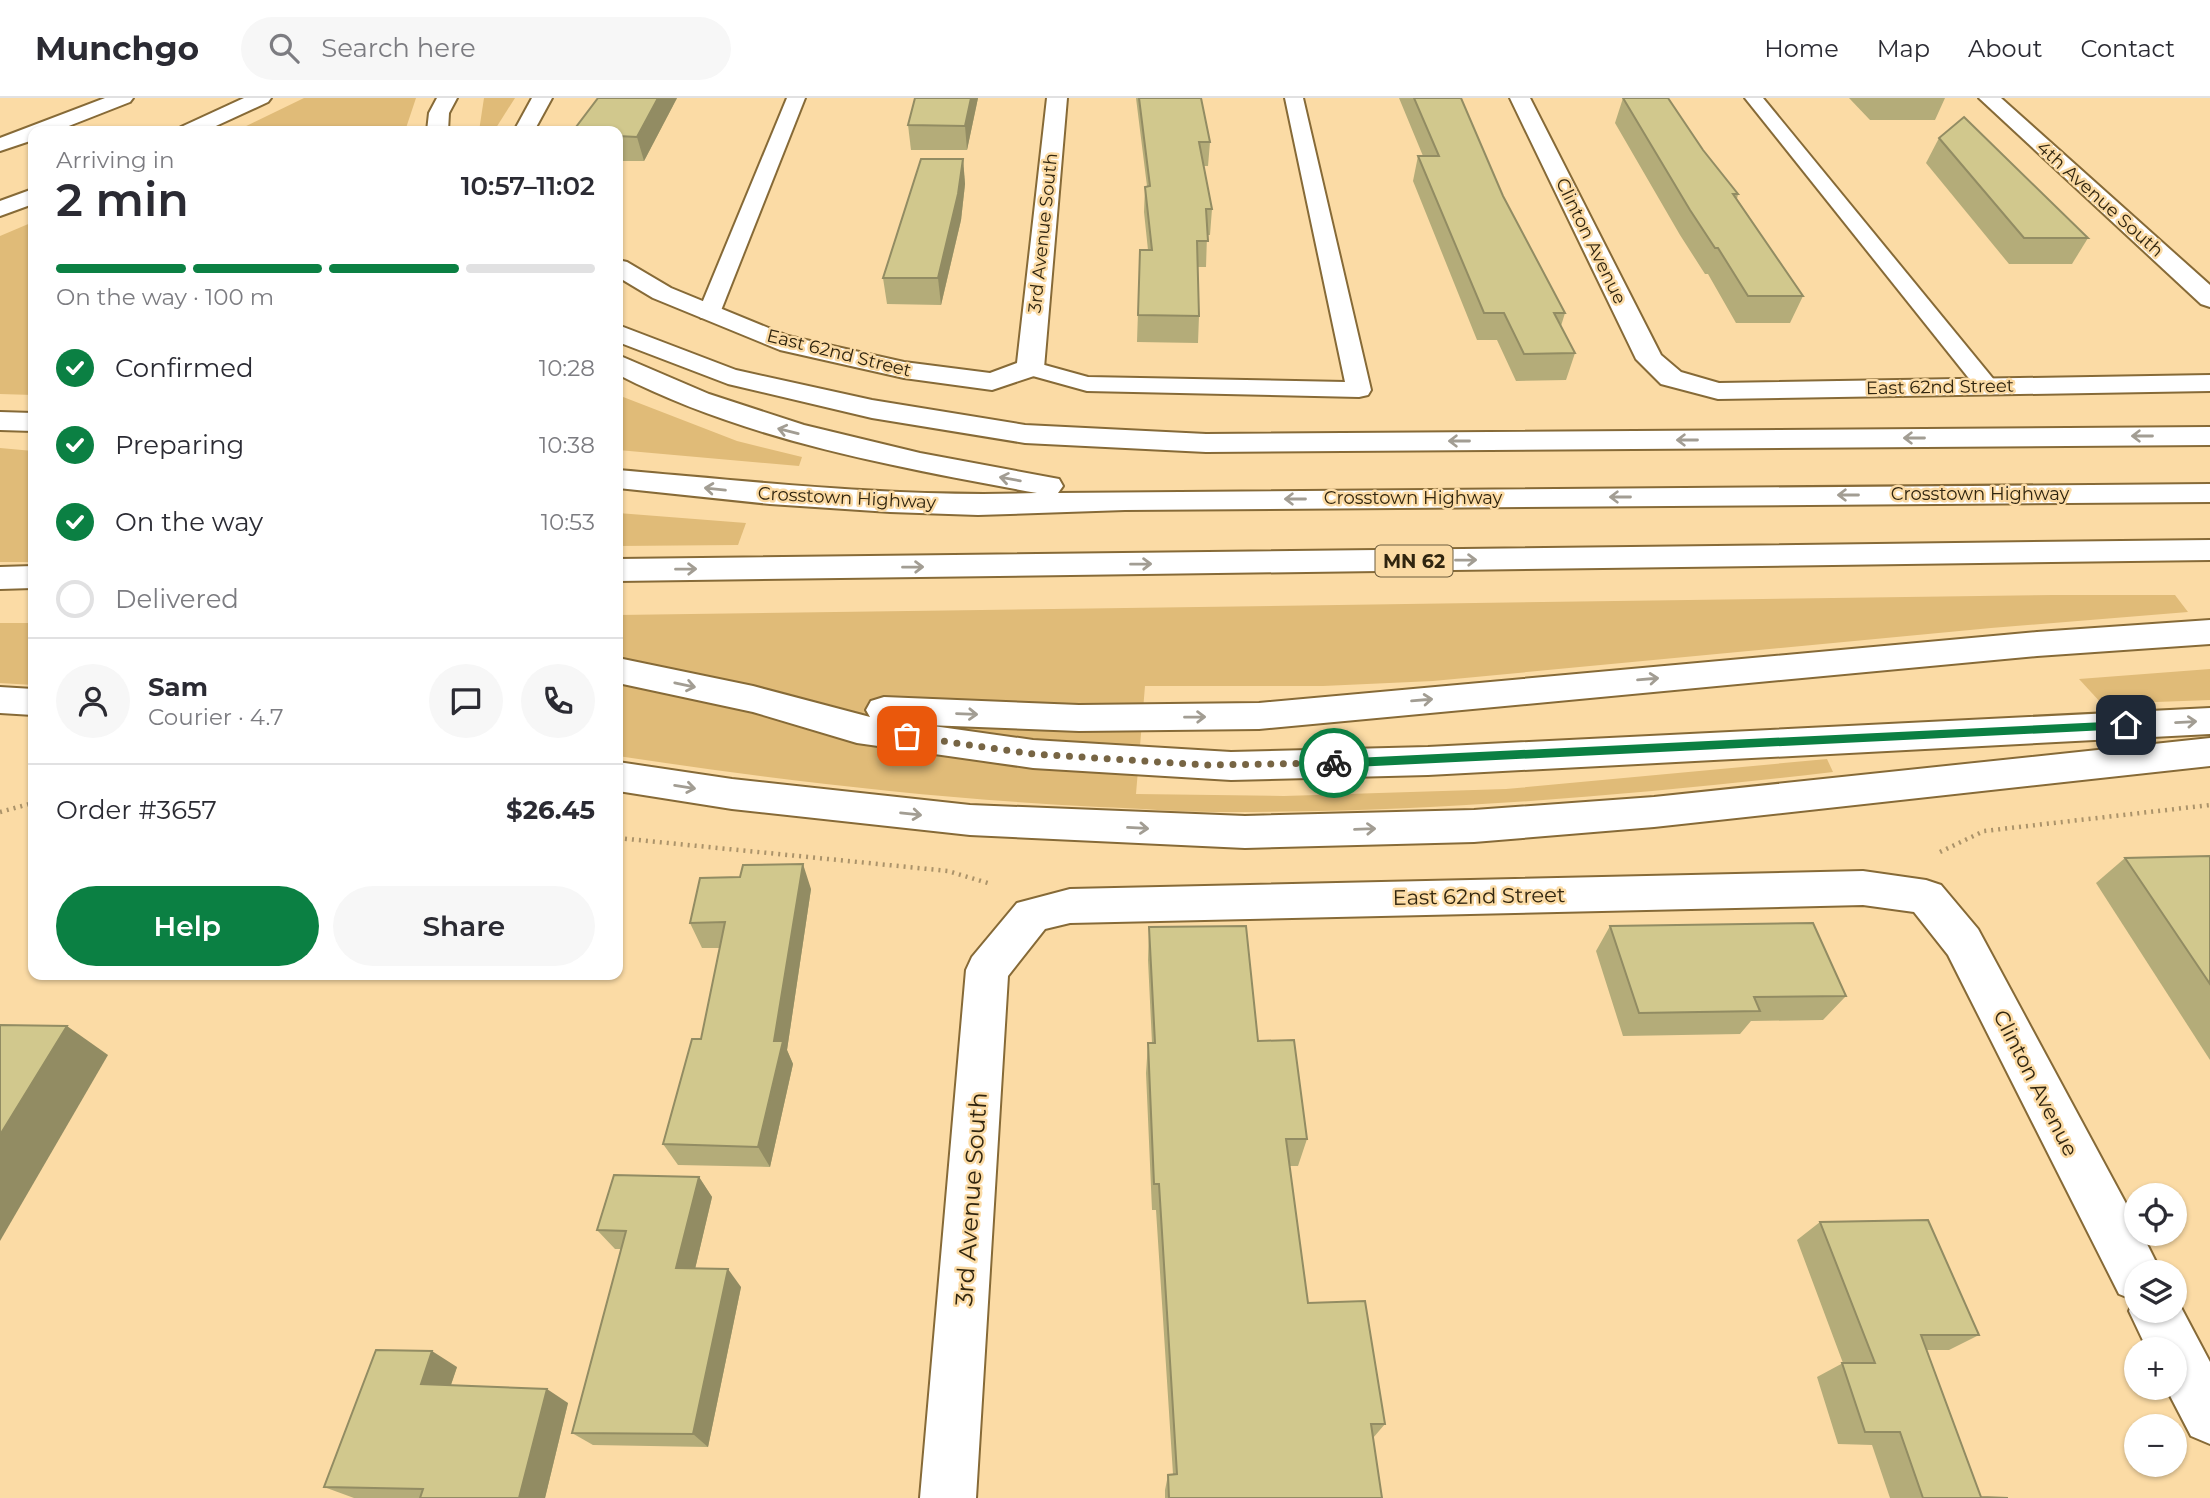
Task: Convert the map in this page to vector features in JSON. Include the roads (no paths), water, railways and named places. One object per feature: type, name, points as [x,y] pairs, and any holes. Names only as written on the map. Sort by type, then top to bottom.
[{"type":"main road","points":[[109,123],[126,98]]},
{"type":"main road","points":[[52,126],[126,98]]},
{"type":"main road","points":[[199,126],[261,98]]},
{"type":"main road","points":[[438,126],[439,113],[447,98]]},
{"type":"main road","name":"3rd Avenue South","points":[[1030,368],[1057,98]]},
{"type":"main road","name":"Clinton Avenue","points":[[1520,98],[1650,359],[1671,378]]},
{"type":"main road","name":"4th Avenue South","points":[[1989,98],[2210,299]]},
{"type":"main road","points":[[527,126],[542,99]]},
{"type":"main road","points":[[0,145],[28,135]]},
{"type":"main road","points":[[0,209],[28,198]]},
{"type":"main road","name":"East 62nd Street","points":[[623,270],[662,293],[780,342],[904,370],[992,382],[1030,368]]},
{"type":"main road","points":[[623,335],[728,376],[872,409],[1024,433],[1206,443],[2210,436]]},
{"type":"main road","points":[[623,366],[644,378],[770,426],[893,458],[1125,500]]},
{"type":"main road","name":"East 62nd Street","points":[[1671,378],[1718,391],[2210,383]]},
{"type":"main road","points":[[0,421],[28,422]]},
{"type":"main road","name":"Crosstown Highway","points":[[623,480],[770,495],[978,505],[1125,500],[2210,493]]},
{"type":"main road","name":"MN 62","points":[[623,570],[2210,550]]},
{"type":"main road","points":[[0,578],[28,577]]},
{"type":"main road","points":[[753,699],[944,713],[1079,718],[1259,716],[1997,648],[2210,632]]},
{"type":"main road","points":[[623,672],[753,699],[857,729],[1033,754],[1231,766],[1428,761],[2210,721]]},
{"type":"main road","points":[[0,700],[28,702]]},
{"type":"main road","points":[[623,778],[732,794],[970,820],[1245,832],[1474,826],[1654,812],[2210,752]]},
{"type":"main road","name":"East 62nd Street","points":[[1032,915],[1070,905],[1863,888],[1926,897]]},
{"type":"main road","name":"Clinton Avenue","points":[[1926,897],[1962,942],[2129,1260]]},
{"type":"main road","name":"3rd Avenue South","points":[[948,1498],[988,970],[1032,915]]},
{"type":"main road","points":[[2187,1373],[2210,1417]]},
{"type":"lane","points":[[709,313],[796,98]]},
{"type":"lane","points":[[1030,368],[1087,384],[1359,390],[1294,98]]},
{"type":"lane","points":[[1754,98],[1987,386]]}]
